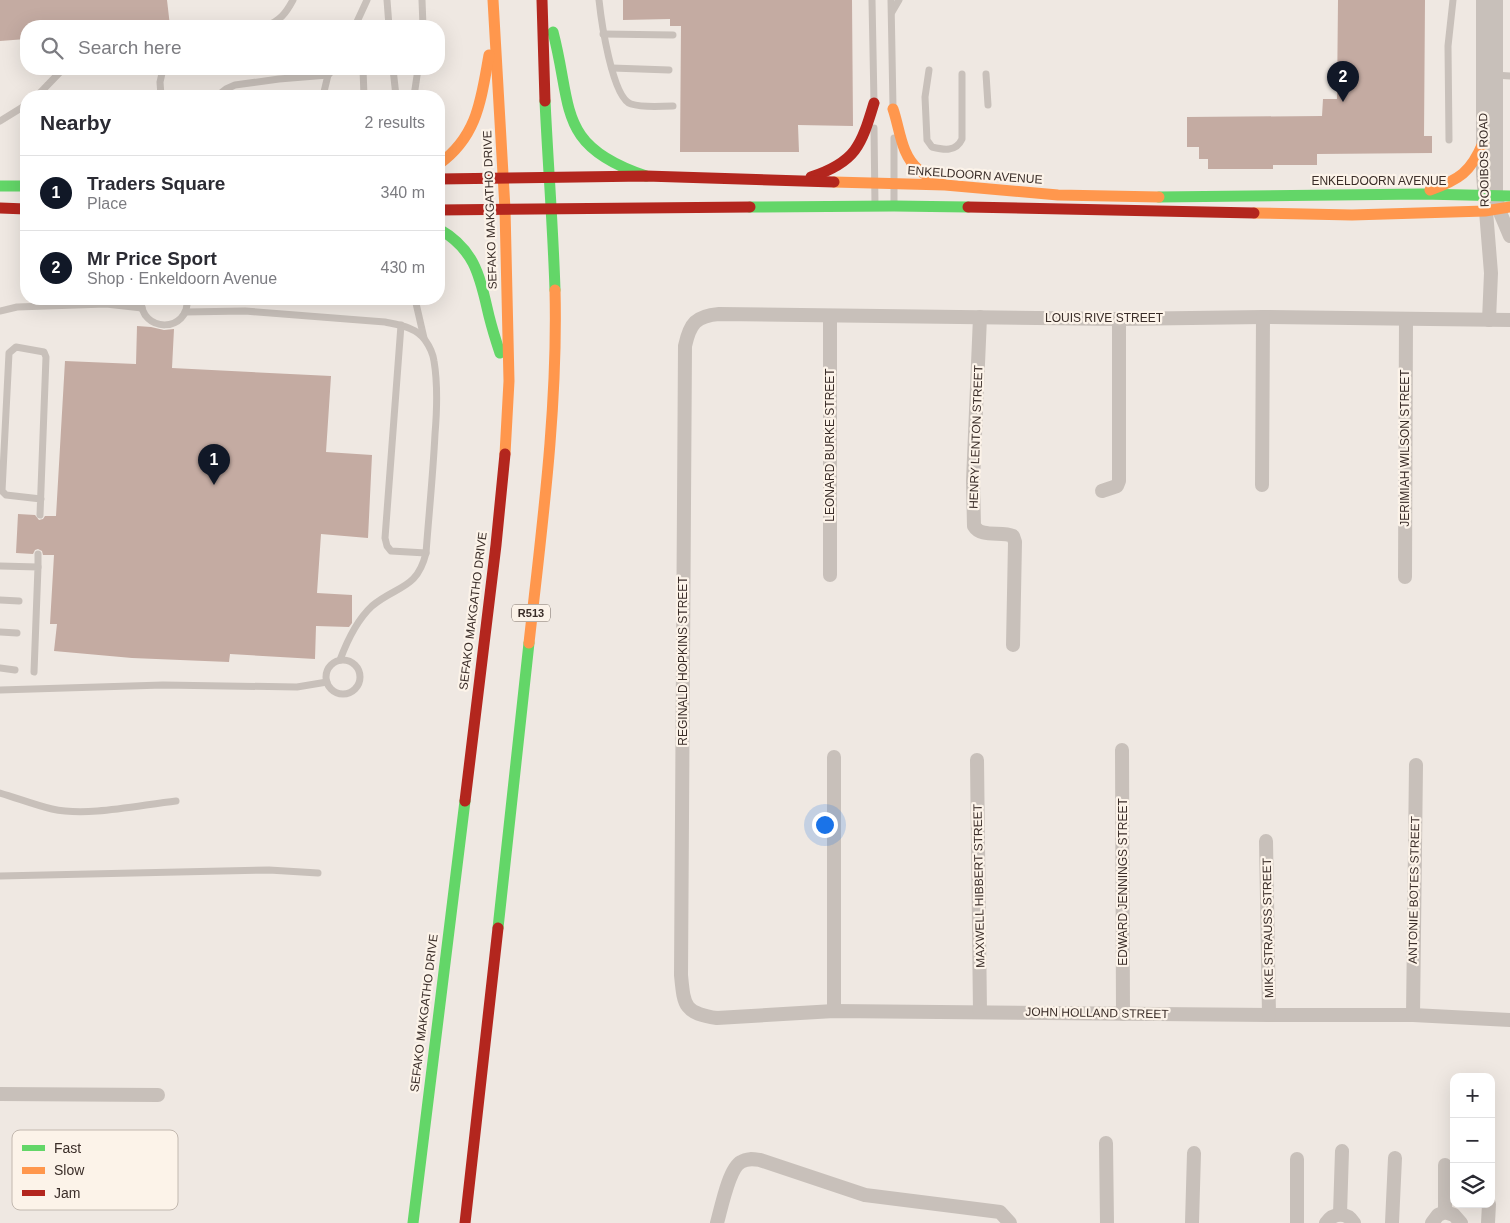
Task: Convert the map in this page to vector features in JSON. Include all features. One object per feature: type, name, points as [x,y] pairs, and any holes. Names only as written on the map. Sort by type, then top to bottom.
[{"type":"main road","name":"SEFAKO MAKGATHO DRIVE","points":[[413,1223],[496,538],[507,429],[508,381],[504,178],[493,0]]},
{"type":"main road","points":[[542,0],[554,36],[573,122],[597,153],[621,168],[646,176]]},
{"type":"main road","name":"R513","points":[[465,1223],[541,534],[553,392],[555,305],[548,178],[542,0]]},
{"type":"main road","points":[[445,159],[456,151],[465,139],[472,124],[480,97],[495,25]]},
{"type":"main road","points":[[795,181],[832,171],[851,158],[861,143],[874,103]]},
{"type":"main road","points":[[893,109],[899,122],[908,158],[919,170],[945,185]]},
{"type":"main road","points":[[1422,194],[1463,176],[1472,167],[1483,143]]},
{"type":"main road","name":"ENKELDOORN AVENUE","points":[[445,179],[646,176],[945,185],[1058,195],[1141,197],[1422,194],[1497,196]]},
{"type":"main road","points":[[0,186],[20,186]]},
{"type":"main road","points":[[445,210],[894,206],[1343,215],[1498,209]]},
{"type":"main road","points":[[0,208],[20,209]]},
{"type":"main road","points":[[445,232],[461,244],[476,266],[508,381]]},
{"type":"street","name":"ROOIBOS ROAD","points":[[1483,0],[1497,76],[1483,143],[1497,196]]},
{"type":"street","name":"ROOIBOS ROAD","points":[[1489,320],[1498,209],[1496,0]]},
{"type":"street","name":"ROOIBOS ROAD","points":[[1498,209],[1510,236]]},
{"type":"street","name":"LOUIS RIVE STREET","points":[[699,319],[719,314],[1120,319],[1263,317],[1510,320]]},
{"type":"street","name":"LEONARD BURKE STREET","points":[[830,316],[830,575]]},
{"type":"street","name":"HENRY LENTON STREET","points":[[980,317],[973,481],[974,526],[976,531],[1008,534],[1012,536],[1015,542],[1012,645]]},
{"type":"street","points":[[1262,485],[1263,317]]},
{"type":"street","name":"REGINALD HOPKINS STREET","points":[[687,1006],[683,995],[682,975],[685,346],[689,330],[699,319]]},
{"type":"street","points":[[1102,491],[1117,486],[1119,482],[1120,319]]},
{"type":"street","name":"JERIMIAH WILSON STREET","points":[[1405,577],[1406,319]]},
{"type":"street","name":"EDWARD JENNINGS STREET","points":[[1122,750],[1123,1014]]},
{"type":"street","points":[[834,757],[834,1011]]},
{"type":"street","name":"MAXWELL HIBBERT STREET","points":[[977,760],[980,1012]]},
{"type":"street","name":"ANTONIE BOTES STREET","points":[[1412,1015],[1416,766]]},
{"type":"street","name":"MIKE STRAUSS STREET","points":[[1266,841],[1269,1016]]},
{"type":"street","name":"JOHN HOLLAND STREET","points":[[687,1006],[693,1012],[702,1016],[717,1018],[834,1011],[1269,1016],[1412,1015],[1510,1020]]},
{"type":"street","points":[[0,1094],[158,1095]]},
{"type":"street","points":[[1106,1143],[1107,1223]]},
{"type":"street","points":[[1340,1214],[1342,1151]]},
{"type":"street","points":[[1192,1223],[1194,1153]]},
{"type":"street","points":[[1392,1223],[1395,1158]]},
{"type":"street","points":[[717,1223],[733,1170],[740,1162],[750,1159],[760,1160],[865,1196],[1000,1212],[1010,1223]]},
{"type":"street","points":[[1297,1159],[1297,1223]]},
{"type":"street","points":[[1445,1165],[1446,1212]]},
{"type":"street","points":[[1488,1223],[1489,1208]]},
{"type":"street","points":[[1432,1223],[1438,1215],[1446,1212],[1454,1215],[1461,1223]]},
{"type":"street","points":[[1326,1223],[1332,1216],[1340,1214],[1347,1216],[1354,1223]]},
{"type":"lane","points":[[278,20],[285,14],[294,0]]},
{"type":"lane","points":[[358,20],[367,0]]},
{"type":"lane","points":[[387,0],[389,20]]},
{"type":"lane","points":[[422,0],[423,20]]},
{"type":"lane","points":[[599,0],[603,34],[618,87],[624,100],[630,104],[644,106],[673,106]]},
{"type":"lane","points":[[872,0],[875,206]]},
{"type":"lane","points":[[891,0],[894,206]]},
{"type":"lane","points":[[891,13],[900,0]]},
{"type":"lane","points":[[1449,140],[1448,46],[1453,0]]},
{"type":"lane","points":[[603,34],[672,35]]},
{"type":"lane","points":[[612,68],[669,70]]},
{"type":"lane","points":[[929,70],[925,96],[927,140],[932,147],[943,150],[959,146],[962,139],[962,74]]},
{"type":"lane","points":[[986,74],[988,105]]},
{"type":"lane","points":[[43,90],[57,75]]},
{"type":"lane","points":[[161,90],[162,75]]},
{"type":"lane","points":[[225,90],[235,85],[328,75],[324,90]]},
{"type":"lane","points":[[363,75],[364,90]]},
{"type":"lane","points":[[394,75],[395,90]]},
{"type":"lane","points":[[415,90],[417,75]]},
{"type":"lane","points":[[0,121],[20,109]]},
{"type":"lane","points":[[0,310],[17,307],[76,305]]},
{"type":"lane","points":[[115,305],[142,308]]},
{"type":"lane","points":[[142,305],[145,315],[150,321],[158,325],[174,323],[180,319],[185,312],[186,305]]},
{"type":"lane","points":[[416,305],[424,338]]},
{"type":"lane","points":[[185,312],[245,311],[385,322],[414,330],[424,338],[431,349],[434,362],[437,404],[434,464],[426,553],[423,564],[409,584],[377,603],[361,620],[349,638],[340,660]]},
{"type":"lane","points":[[401,325],[385,538],[387,546],[391,551],[426,553]]},
{"type":"lane","points":[[40,515],[41,499],[46,357],[44,352],[16,347],[9,353],[3,394],[2,491],[6,495],[41,499]]},
{"type":"lane","points":[[34,672],[38,554]]},
{"type":"lane","points":[[0,566],[38,567]]},
{"type":"lane","points":[[0,600],[19,601]]},
{"type":"lane","points":[[0,632],[17,633]]},
{"type":"lane","points":[[340,660],[346,660],[356,666],[361,676],[358,687],[349,694],[338,694],[329,687],[327,682],[330,666],[340,660]]},
{"type":"lane","points":[[0,668],[15,670]]},
{"type":"lane","points":[[0,690],[163,685],[297,687],[327,682]]},
{"type":"lane","points":[[0,793],[52,809],[67,811],[86,811],[176,801]]},
{"type":"lane","points":[[0,876],[269,870],[318,873]]},
{"type":"building","points":[[0,0],[167,0],[169,20],[20,20],[20,39],[0,41]]},
{"type":"building","points":[[623,0],[852,0],[853,126],[798,125],[799,152],[680,152],[681,26],[670,26],[670,19],[623,20]]},
{"type":"building","points":[[1338,0],[1425,0],[1424,136],[1432,136],[1432,153],[1317,154],[1317,165],[1273,165],[1273,169],[1208,169],[1208,159],[1199,159],[1199,147],[1187,147],[1187,117],[1322,116],[1323,99],[1337,99]]},
{"type":"building","points":[[137,326],[164,330],[174,329],[172,368],[331,376],[326,452],[372,455],[368,538],[321,534],[317,593],[352,595],[352,623],[349,627],[316,626],[315,659],[230,654],[229,662],[132,658],[54,651],[57,624],[50,624],[54,555],[43,555],[42,551],[38,549],[33,554],[16,553],[18,514],[35,515],[39,520],[45,516],[56,516],[65,361],[136,364]]},
{"type":"traffic: fast","points":[[553,32],[567,103],[573,121],[582,137],[596,152],[617,164],[646,176]]},
{"type":"traffic: fast","points":[[545,101],[555,290]]},
{"type":"traffic: fast","points":[[0,186],[20,186]]},
{"type":"traffic: fast","points":[[1159,197],[1422,194],[1510,196]]},
{"type":"traffic: fast","points":[[750,207],[968,207]]},
{"type":"traffic: fast","points":[[445,233],[461,246],[474,266],[483,289],[491,325],[500,353]]},
{"type":"traffic: fast","points":[[498,928],[529,643]]},
{"type":"traffic: fast","points":[[413,1223],[465,801]]},
{"type":"traffic: slow","points":[[493,0],[505,209],[509,381],[505,454]]},
{"type":"traffic: slow","points":[[445,159],[462,141],[476,116],[489,55]]},
{"type":"traffic: slow","points":[[893,109],[908,157],[922,172],[943,184]]},
{"type":"traffic: slow","points":[[1430,190],[1449,183],[1463,174],[1474,161],[1483,143]]},
{"type":"traffic: slow","points":[[834,182],[945,185],[1058,195],[1159,197]]},
{"type":"traffic: slow","points":[[1254,213],[1352,215],[1485,211],[1510,207]]},
{"type":"traffic: slow","points":[[529,643],[552,423],[555,290]]},
{"type":"traffic: jam","points":[[542,0],[545,101]]},
{"type":"traffic: jam","points":[[811,177],[838,165],[854,150],[865,131],[874,103]]},
{"type":"traffic: jam","points":[[445,179],[646,176],[834,182]]},
{"type":"traffic: jam","points":[[445,210],[750,207]]},
{"type":"traffic: jam","points":[[968,207],[1254,213]]},
{"type":"traffic: jam","points":[[0,208],[20,209]]},
{"type":"traffic: jam","points":[[465,801],[505,454]]},
{"type":"traffic: jam","points":[[465,1223],[498,928]]},
{"type":"place","name":"Mr Price Sport","points":[[1343,102]]},
{"type":"place","name":"Traders Square","points":[[214,485]]}]
